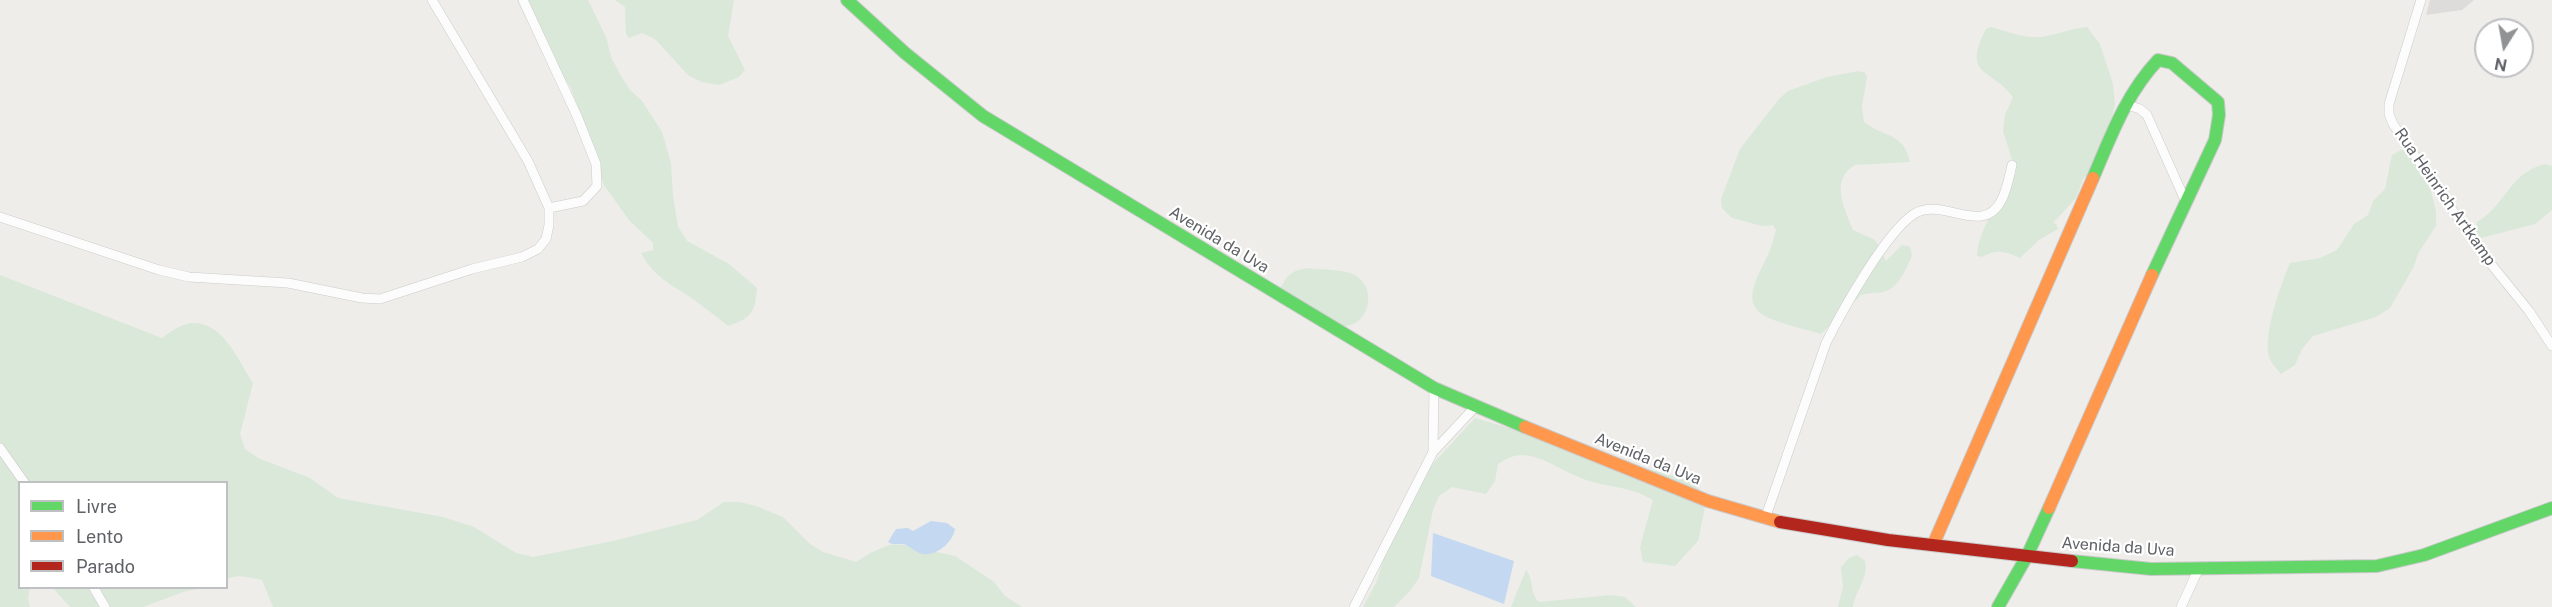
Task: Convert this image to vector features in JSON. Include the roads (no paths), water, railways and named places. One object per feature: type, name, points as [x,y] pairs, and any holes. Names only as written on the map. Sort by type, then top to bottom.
[{"type":"main road","name":"Avenida da Uva","points":[[847,0],[905,53],[983,116],[1434,388],[1475,407],[1708,501],[1765,519],[1814,529],[1933,546],[2151,569],[2353,567],[2398,562],[2424,555],[2552,508]]},
{"type":"main road","points":[[1933,546],[2125,104],[2152,65],[2162,60],[2172,63],[2218,102],[2221,119],[2218,129],[2208,156],[2185,201],[2027,556],[1998,607]]},
{"type":"street","points":[[0,217],[137,263],[189,277],[288,283],[362,298],[380,299],[472,269],[522,257],[538,249],[546,239],[549,208],[528,161],[432,0]]},
{"type":"street","points":[[523,0],[577,116],[596,164],[597,186],[583,201],[549,208]]},
{"type":"street","name":"Rua Heinrich Artkamp","points":[[2421,0],[2392,90],[2389,114],[2393,124],[2476,243],[2529,311],[2552,346]]},
{"type":"street","points":[[2125,104],[2140,109],[2153,124],[2185,201]]},
{"type":"street","points":[[1765,519],[1826,343],[1837,321],[1889,239],[1905,220],[1924,209],[1934,208],[1977,218],[1986,217],[2002,200],[2012,165]]},
{"type":"street","points":[[1433,452],[1434,388]]},
{"type":"street","points":[[1354,607],[1433,452],[1475,407]]},
{"type":"street","points":[[0,448],[23,481]]},
{"type":"street","points":[[2181,607],[2199,568]]},
{"type":"street","points":[[95,589],[105,607]]},
{"type":"water","points":[[931,521],[947,523],[955,529],[951,539],[934,553],[923,554],[906,545],[888,542],[896,529],[908,528],[913,531]]},
{"type":"water","points":[[1433,533],[1514,561],[1504,604],[1431,576]]}]
